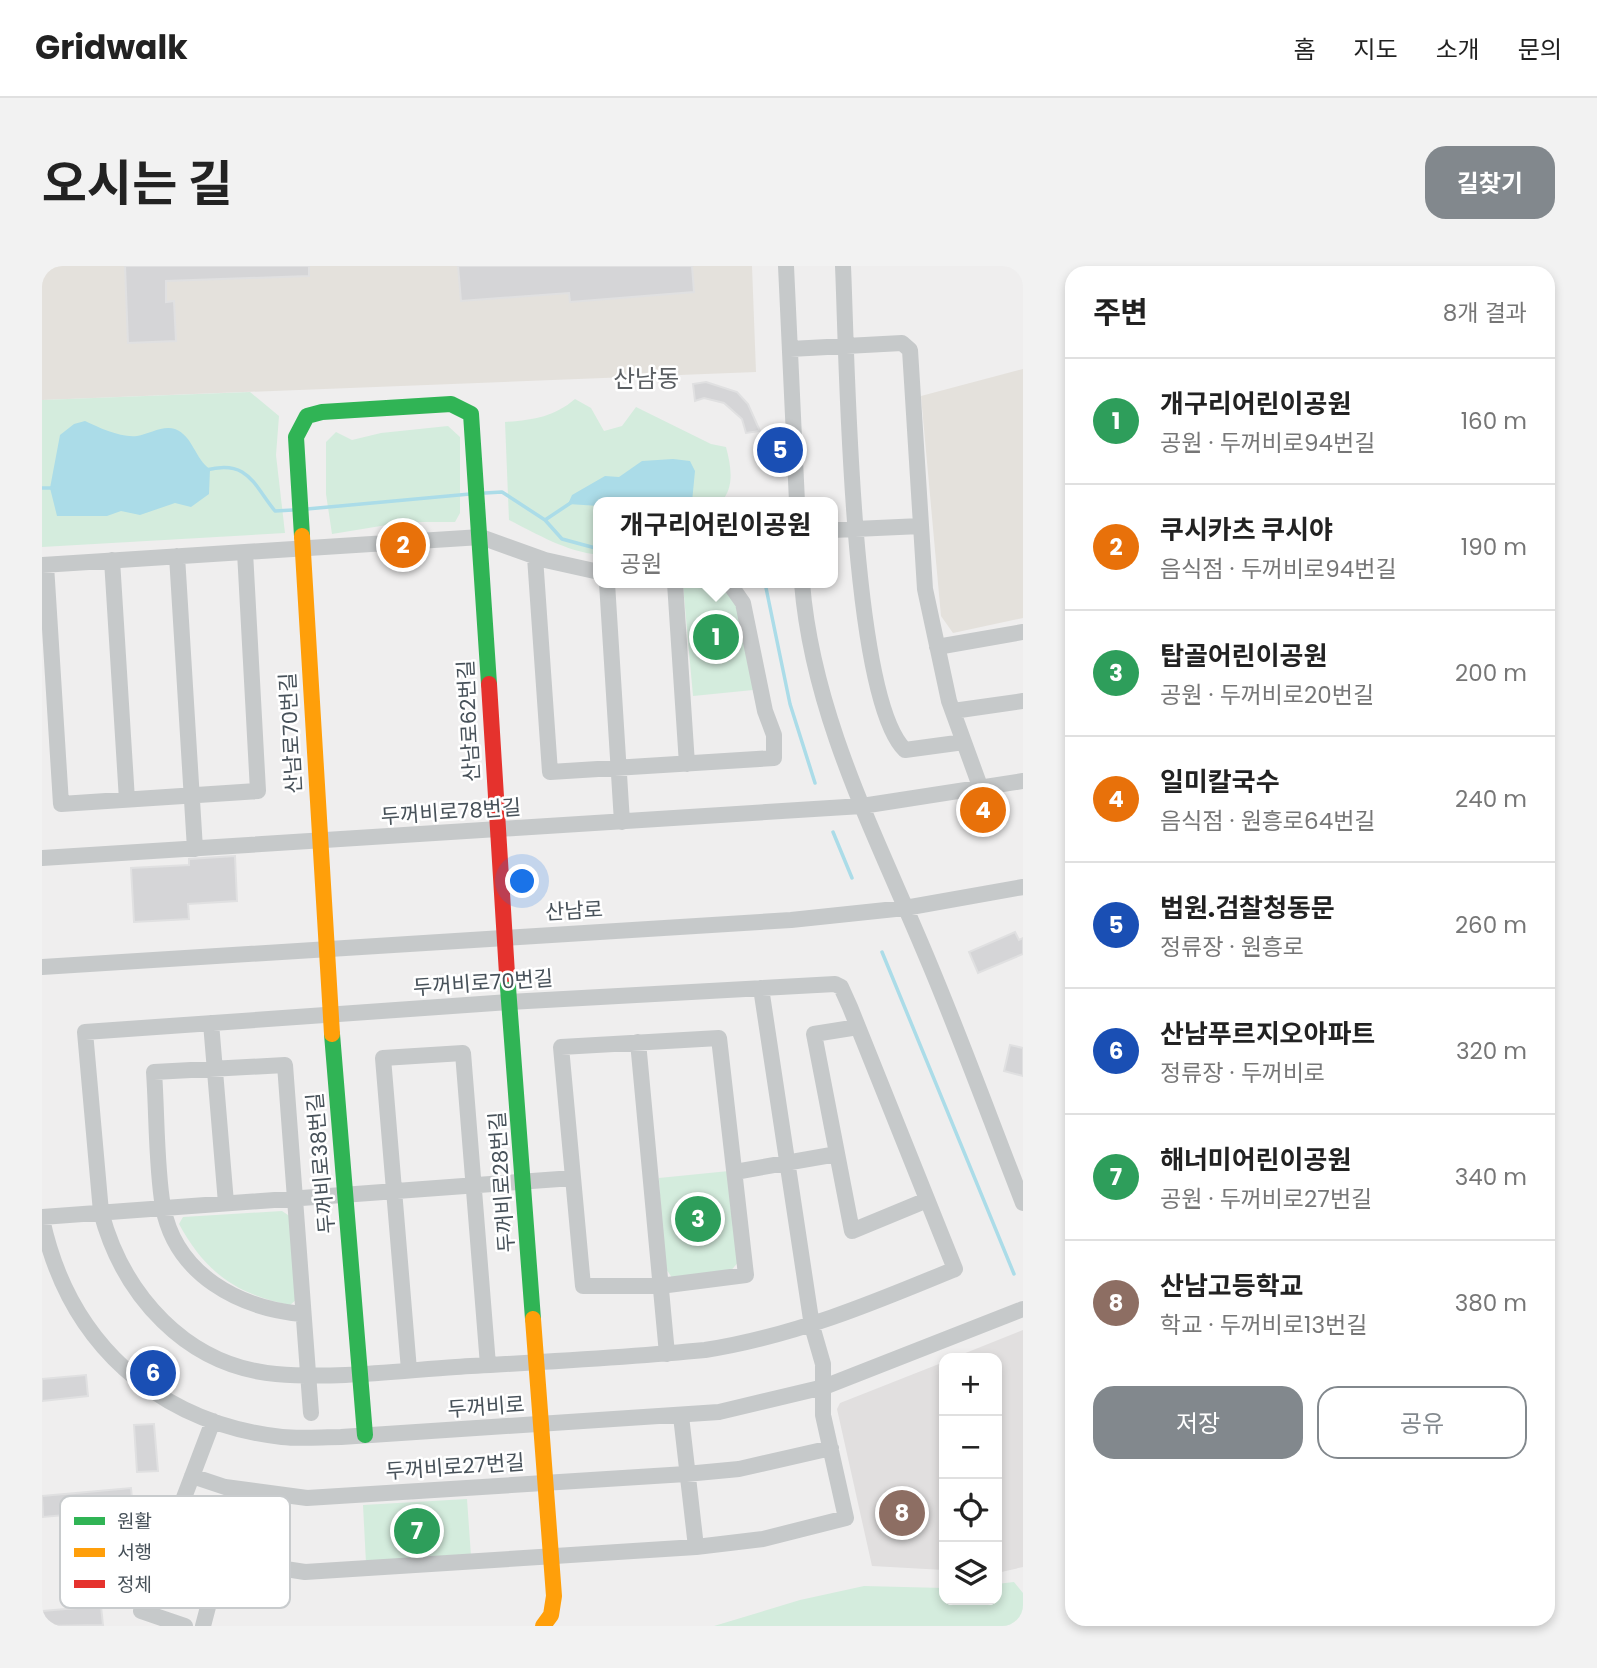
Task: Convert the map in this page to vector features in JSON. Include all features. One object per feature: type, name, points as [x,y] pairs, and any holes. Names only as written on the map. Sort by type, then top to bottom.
[{"type":"street","points":[[786,266],[797,497]]},
{"type":"street","points":[[843,266],[856,529],[872,657],[898,744],[905,750],[914,751],[964,742]]},
{"type":"street","points":[[790,349],[902,343],[910,350],[925,589],[953,711],[981,789]]},
{"type":"street","name":"산남로70번길","points":[[325,948],[296,437],[307,416],[322,412],[458,405],[471,414],[475,439]]},
{"type":"street","name":"산남로62번길","points":[[475,439],[504,937]]},
{"type":"street","points":[[838,530],[920,526]]},
{"type":"street","points":[[246,552],[258,791],[61,804],[44,565],[112,560],[481,537],[535,557],[593,571]]},
{"type":"street","points":[[177,556],[195,849]]},
{"type":"street","points":[[535,557],[550,772],[774,758],[774,735],[765,711],[743,603],[732,588]]},
{"type":"street","points":[[112,560],[127,800]]},
{"type":"street","points":[[607,588],[622,822]]},
{"type":"street","points":[[675,588],[687,764]]},
{"type":"street","points":[[803,588],[813,654],[829,716],[862,806],[1023,1203]]},
{"type":"street","points":[[937,646],[1023,632]]},
{"type":"street","points":[[953,711],[1023,701]]},
{"type":"street","name":"두꺼비로78번길","points":[[42,858],[862,806],[1023,781]]},
{"type":"street","name":"산남로","points":[[42,967],[791,920],[905,908],[1023,887]]},
{"type":"street","name":"두꺼비로28번길","points":[[504,937],[541,1424]]},
{"type":"street","name":"두꺼비로38번길","points":[[325,948],[365,1435]]},
{"type":"street","name":"두꺼비로70번길","points":[[101,1212],[85,1032],[509,1002],[835,984],[841,987],[858,1027],[955,1269],[812,1326]]},
{"type":"street","points":[[290,1570],[305,1572],[695,1547],[763,1539],[846,1518],[823,1415],[822,1364],[812,1326],[761,988]]},
{"type":"street","points":[[211,1023],[226,1203]]},
{"type":"street","points":[[858,1027],[814,1034],[852,1231],[927,1200]]},
{"type":"street","points":[[719,1038],[735,1172],[746,1275],[660,1286],[583,1286],[561,1047],[719,1038]]},
{"type":"street","points":[[638,1042],[667,1354]]},
{"type":"street","points":[[409,1370],[383,1058],[463,1053],[488,1365]]},
{"type":"street","points":[[302,1314],[259,1308],[233,1298],[215,1285],[181,1249],[163,1208],[154,1072],[285,1065],[311,1413]]},
{"type":"street","points":[[735,1172],[837,1154]]},
{"type":"street","points":[[42,1218],[573,1178]]},
{"type":"street","points":[[101,1212],[121,1268],[136,1293],[176,1334],[226,1362],[274,1374],[359,1373],[667,1354],[751,1343],[812,1326]]},
{"type":"street","name":"두꺼비로","points":[[42,1218],[61,1285],[85,1326],[120,1366],[170,1402],[213,1421],[284,1437],[365,1435],[681,1416],[744,1407],[824,1387],[1023,1310]]},
{"type":"street","points":[[681,1416],[695,1547]]},
{"type":"street","points":[[184,1496],[213,1421]]},
{"type":"street","name":"두꺼비로27번길","points":[[541,1424],[554,1596],[551,1615],[543,1626]]},
{"type":"street","name":"두꺼비로27번길","points":[[192,1476],[239,1489],[307,1498],[739,1469],[831,1448]]},
{"type":"street","points":[[237,1496],[239,1489]]},
{"type":"street","points":[[142,1608],[141,1611],[185,1626]]},
{"type":"street","points":[[203,1626],[208,1608]]},
{"type":"shaded area","points":[[42,266],[752,266],[756,372],[42,400]]},
{"type":"shaded area","points":[[1023,369],[1023,618],[953,633],[941,616],[921,396]]},
{"type":"shaded area","points":[[1023,1330],[1023,1567],[1002,1572],[1002,1353],[966,1353]]},
{"type":"shaded area","points":[[939,1364],[939,1570],[872,1566],[837,1409],[840,1403]]},
{"type":"green space","points":[[250,392],[279,416],[276,455],[285,533],[42,547],[42,400]]},
{"type":"green space","points":[[575,399],[591,408],[604,431],[622,426],[636,407],[711,444],[726,447],[731,476],[725,496],[593,497],[593,554],[563,546],[509,520],[505,422],[543,416]]},
{"type":"green space","points":[[448,426],[460,437],[460,513],[455,522],[405,522],[332,534],[326,494],[326,442],[336,432],[352,440],[381,433]]},
{"type":"green space","points":[[683,588],[722,588],[734,599],[741,617],[753,690],[693,696]]},
{"type":"green space","points":[[729,1171],[741,1259],[728,1274],[675,1282],[664,1266],[659,1178]]},
{"type":"green space","points":[[282,1211],[291,1217],[296,1300],[290,1305],[254,1295],[224,1279],[200,1256],[179,1224],[183,1217]]},
{"type":"green space","points":[[467,1499],[471,1556],[366,1563],[363,1505]]},
{"type":"green space","points":[[1014,1582],[1023,1593],[1023,1626],[714,1626],[800,1600],[864,1586],[939,1588],[939,1605],[1002,1605],[1002,1583]]},
{"type":"water","points":[[85,421],[124,435],[137,436],[166,428],[181,432],[210,469],[209,494],[191,507],[175,503],[140,515],[121,511],[107,516],[57,516],[50,488],[60,435],[74,424]]},
{"type":"water","points":[[642,461],[690,461],[695,471],[692,497],[593,497],[593,506],[568,504],[572,495],[605,476],[619,477]]},
{"type":"building","points":[[125,266],[309,266],[309,276],[166,281],[166,302],[174,301],[176,341],[128,343]]},
{"type":"building","points":[[458,266],[692,266],[694,292],[570,302],[569,293],[461,301]]},
{"type":"building","points":[[706,382],[737,392],[748,404],[760,431],[746,433],[742,419],[724,403],[704,398],[695,401],[693,384]]},
{"type":"building","points":[[235,856],[237,901],[188,904],[189,919],[134,922],[131,868],[189,865],[189,859]]},
{"type":"building","points":[[1015,932],[1019,940],[1023,938],[1023,954],[978,973],[969,952]]},
{"type":"building","points":[[1010,1045],[1023,1048],[1023,1076],[1004,1071]]},
{"type":"building","points":[[86,1375],[88,1396],[42,1401],[42,1379]]},
{"type":"building","points":[[154,1424],[158,1471],[137,1472],[134,1425]]},
{"type":"building","points":[[131,1488],[132,1496],[60,1496],[60,1515],[43,1517],[42,1496]]},
{"type":"building","points":[[101,1608],[103,1625],[42,1626],[42,1611]]},
{"type":"waterway","points":[[206,470],[220,467],[240,471],[255,483],[275,511],[293,510]]},
{"type":"waterway","points":[[42,488],[54,488]]},
{"type":"waterway","points":[[485,493],[502,492],[545,520],[562,539],[593,547]]},
{"type":"waterway","points":[[307,509],[470,494]]},
{"type":"waterway","points":[[545,520],[572,502]]},
{"type":"waterway","points":[[766,588],[790,704],[815,783]]},
{"type":"waterway","points":[[833,832],[852,878]]},
{"type":"waterway","points":[[882,952],[1014,1274]]},
{"type":"traffic: fast","points":[[302,536],[296,437],[307,416],[322,412],[451,404],[471,414],[489,684]]},
{"type":"traffic: fast","points":[[507,974],[533,1319]]},
{"type":"traffic: fast","points":[[332,1034],[365,1435]]},
{"type":"traffic: slow","points":[[302,536],[332,1034]]},
{"type":"traffic: slow","points":[[533,1319],[554,1596],[551,1615],[543,1626]]},
{"type":"traffic: jam","points":[[489,684],[507,974]]},
{"type":"place","name":"법원.검찰청동문","points":[[780,450]]},
{"type":"place","name":"쿠시카츠 쿠시야","points":[[403,545]]},
{"type":"place","name":"개구리어린이공원","points":[[716,637]]},
{"type":"place","name":"일미칼국수","points":[[983,810]]},
{"type":"place","name":"탑골어린이공원","points":[[698,1219]]},
{"type":"place","name":"산남푸르지오아파트","points":[[153,1373]]},
{"type":"place","name":"산남고등학교","points":[[902,1513]]},
{"type":"place","name":"해너미어린이공원","points":[[417,1531]]},
{"type":"district","name":"산남동","points":[[646,379]]}]
